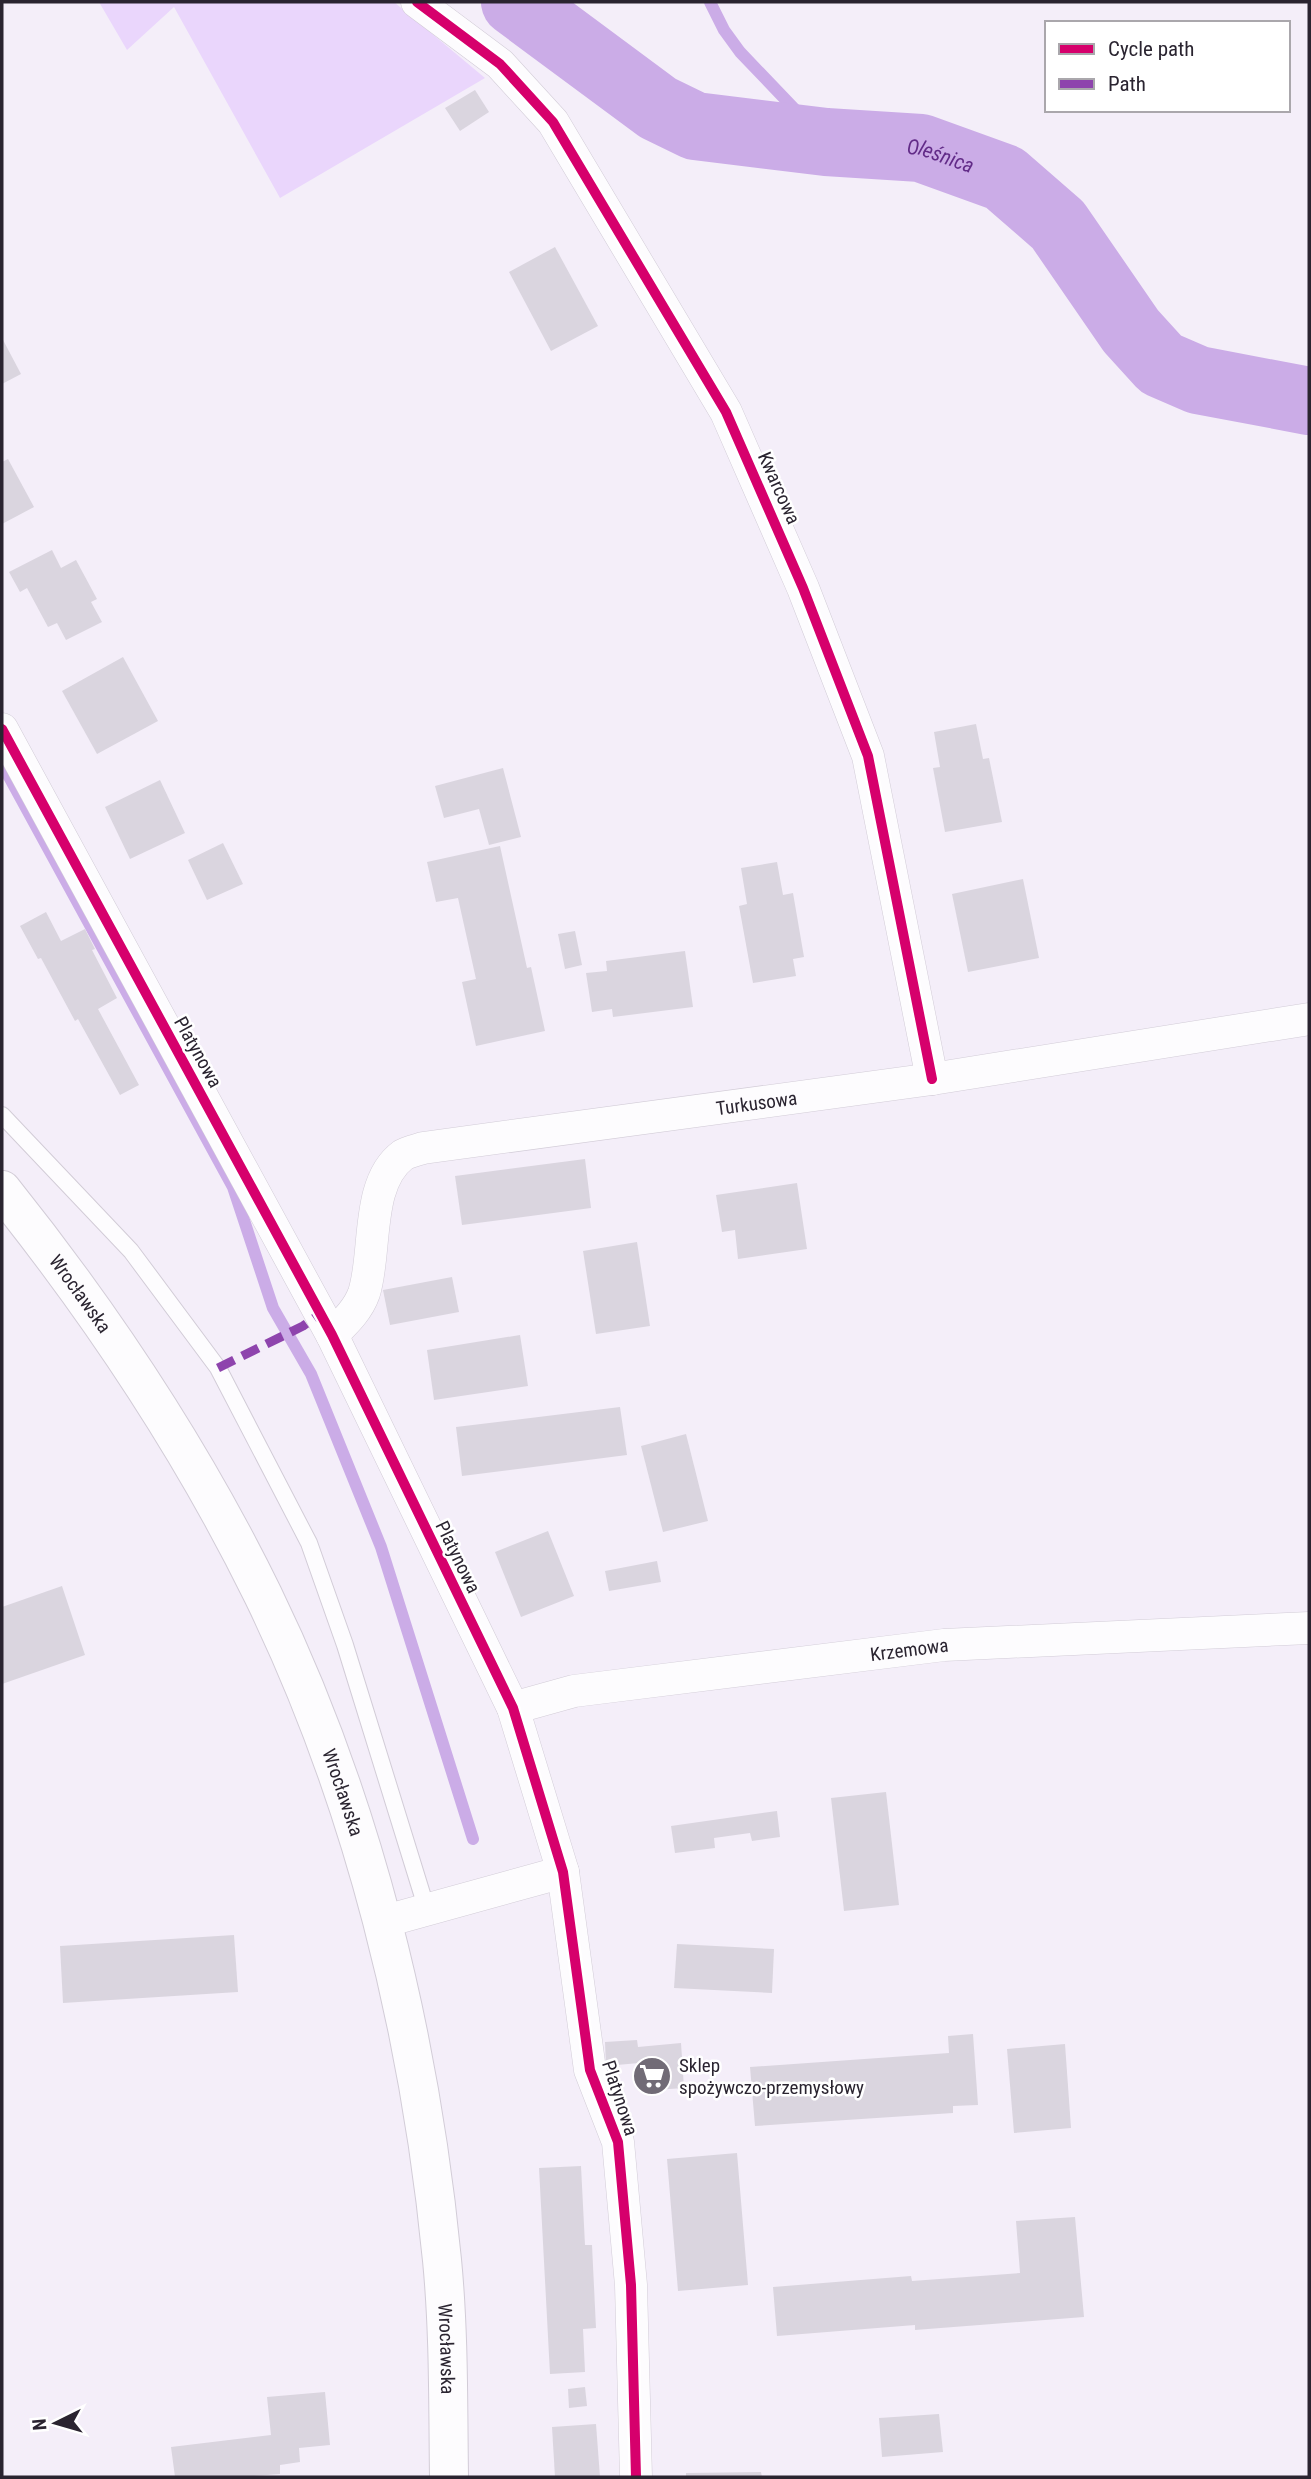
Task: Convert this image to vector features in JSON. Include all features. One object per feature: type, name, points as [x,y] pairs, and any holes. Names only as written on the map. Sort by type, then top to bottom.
[{"type":"main road","name":"Wrocławska","points":[[2,1190],[61,1264],[152,1398],[229,1530],[263,1596],[303,1685],[334,1766],[382,1922],[418,2085],[442,2261],[449,2477]]},
{"type":"street","name":"Kwarcowa","points":[[417,2],[500,64],[553,122],[726,412],[803,588],[868,756],[932,1079]]},
{"type":"street","name":"Platynowa","points":[[2,729],[332,1335],[513,1708],[563,1872],[590,2070],[618,2142],[631,2285],[636,2477]]},
{"type":"street","name":"Turkusowa","points":[[332,1335],[352,1316],[364,1292],[379,1193],[403,1155],[423,1148],[932,1079],[1309,1019]]},
{"type":"street","name":"Krzemowa","points":[[513,1708],[574,1691],[944,1644],[1309,1628]]},
{"type":"street","points":[[382,1922],[563,1872]]},
{"type":"lane","points":[[2,1115],[131,1251],[218,1368],[309,1543],[345,1645],[427,1910]]},
{"type":"shaded area","points":[[99,2],[394,2],[485,78],[280,198],[174,7],[127,50]]},
{"type":"building","points":[[475,90],[489,112],[460,131],[445,108]]},
{"type":"building","points":[[555,247],[598,326],[551,351],[509,272]]},
{"type":"building","points":[[2,338],[21,374],[2,384]]},
{"type":"building","points":[[8,459],[34,507],[2,524],[2,462]]},
{"type":"building","points":[[52,550],[61,568],[76,560],[97,599],[91,602],[102,622],[66,640],[57,623],[48,627],[27,588],[20,592],[9,572]]},
{"type":"building","points":[[123,657],[158,721],[97,754],[62,691]]},
{"type":"building","points":[[976,724],[983,759],[989,758],[1002,822],[945,832],[933,768],[940,767],[934,732]]},
{"type":"building","points":[[503,768],[521,837],[489,845],[479,809],[444,818],[435,786]]},
{"type":"building","points":[[160,780],[185,833],[130,859],[105,807]]},
{"type":"building","points":[[223,843],[243,884],[207,900],[188,860]]},
{"type":"building","points":[[500,846],[527,968],[531,967],[545,1031],[476,1046],[462,982],[476,979],[458,898],[436,902],[427,862]]},
{"type":"building","points":[[777,862],[783,895],[793,893],[804,957],[793,959],[796,976],[753,983],[739,906],[747,904],[741,868]]},
{"type":"building","points":[[1023,879],[1039,958],[968,972],[952,894]]},
{"type":"building","points":[[46,912],[61,941],[85,929],[95,949],[92,950],[117,998],[98,1009],[139,1085],[120,1095],[78,1019],[75,1021],[41,958],[38,959],[20,926]]},
{"type":"building","points":[[575,931],[582,965],[565,969],[558,934]]},
{"type":"building","points":[[685,951],[693,1007],[613,1017],[612,1009],[592,1012],[586,973],[607,971],[606,961]]},
{"type":"building","points":[[585,1159],[591,1208],[462,1225],[455,1176]]},
{"type":"building","points":[[797,1183],[807,1249],[738,1259],[735,1230],[722,1232],[716,1195]]},
{"type":"building","points":[[637,1242],[650,1326],[596,1334],[583,1251]]},
{"type":"building","points":[[452,1277],[459,1312],[390,1325],[383,1290]]},
{"type":"building","points":[[520,1335],[528,1386],[434,1400],[427,1350]]},
{"type":"building","points":[[620,1407],[627,1455],[462,1476],[456,1427]]},
{"type":"building","points":[[686,1434],[708,1521],[663,1532],[641,1446]]},
{"type":"building","points":[[548,1531],[574,1596],[521,1617],[495,1552]]},
{"type":"building","points":[[657,1561],[661,1582],[609,1591],[605,1571]]},
{"type":"building","points":[[62,1586],[85,1655],[2,1684],[2,1607]]},
{"type":"building","points":[[886,1792],[899,1905],[844,1911],[831,1798]]},
{"type":"building","points":[[777,1811],[780,1837],[752,1841],[750,1833],[714,1838],[715,1848],[675,1853],[671,1826]]},
{"type":"building","points":[[234,1935],[238,1992],[63,2003],[60,1946]]},
{"type":"building","points":[[677,1944],[774,1949],[772,1993],[674,1988]]},
{"type":"building","points":[[973,2034],[978,2105],[953,2106],[953,2113],[755,2126],[750,2067],[949,2053],[948,2036]]},
{"type":"building","points":[[637,2040],[638,2047],[681,2043],[684,2088],[641,2091],[639,2063],[606,2066],[605,2042]]},
{"type":"building","points":[[1065,2044],[1071,2128],[1014,2133],[1007,2049]]},
{"type":"building","points":[[737,2153],[748,2285],[678,2291],[667,2159]]},
{"type":"building","points":[[581,2166],[585,2245],[592,2245],[596,2328],[583,2329],[585,2372],[550,2374],[539,2168]]},
{"type":"building","points":[[1075,2217],[1084,2317],[915,2330],[915,2325],[777,2336],[773,2287],[911,2276],[912,2281],[1020,2273],[1016,2221]]},
{"type":"building","points":[[585,2387],[587,2406],[569,2408],[568,2389]]},
{"type":"building","points":[[325,2392],[330,2445],[299,2448],[300,2462],[280,2465],[280,2474],[175,2477],[171,2447],[271,2435],[267,2397]]},
{"type":"building","points":[[939,2414],[943,2452],[882,2457],[879,2418]]},
{"type":"building","points":[[596,2424],[600,2477],[555,2477],[552,2427]]},
{"type":"building","points":[[761,2472],[762,2477],[686,2477],[686,2473]]},
{"type":"waterway","name":"Oleśnica","points":[[515,2],[658,108],[695,126],[826,142],[921,148],[1004,178],[1058,225],[1131,331],[1161,364],[1198,380],[1309,401]]},
{"type":"waterway","points":[[710,2],[724,30],[740,52],[826,142]]},
{"type":"waterway","points":[[2,764],[233,1187],[273,1308],[311,1374],[381,1547],[473,1839]]},
{"type":"marked path","points":[[218,1368],[303,1326],[320,1314]]},
{"type":"cycle path","points":[[417,2],[500,64],[553,122],[726,412],[803,588],[868,756],[932,1079]]},
{"type":"cycle path","points":[[2,729],[332,1335],[513,1708],[563,1872],[590,2070],[618,2142],[631,2285],[636,2477]]},
{"type":"place","name":"Sklep spożywczo-przemysłowy","points":[[652,2076]]}]
